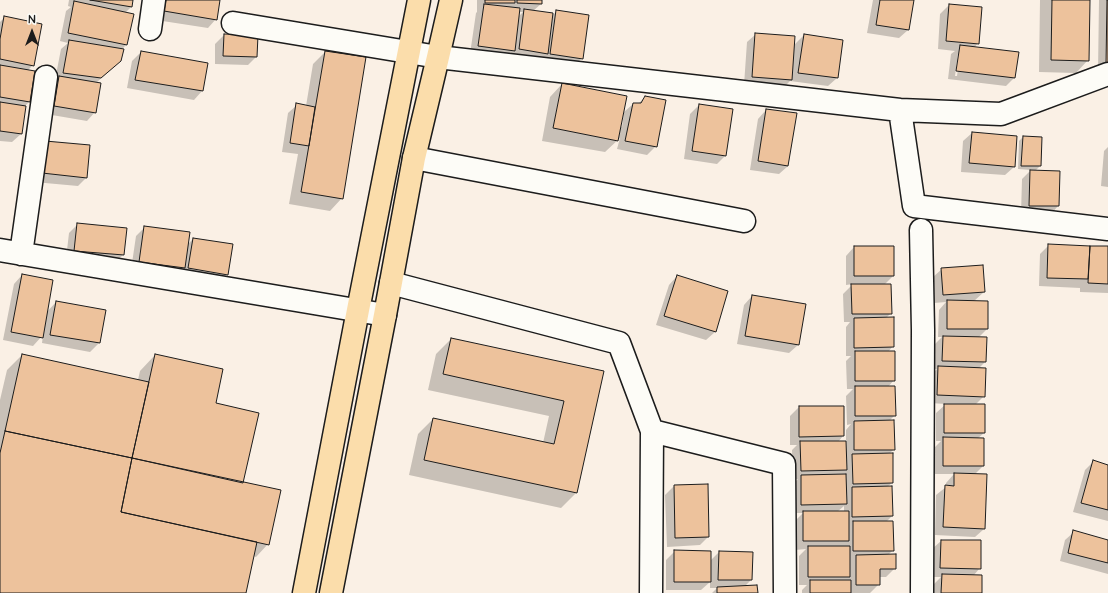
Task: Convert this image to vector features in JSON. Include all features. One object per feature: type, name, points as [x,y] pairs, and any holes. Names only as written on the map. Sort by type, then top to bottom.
[{"type":"main road","points":[[304,593],[419,0]]},
{"type":"main road","points":[[331,593],[414,158],[450,0]]},
{"type":"street","points":[[150,28],[154,0]]},
{"type":"street","points":[[233,23],[438,57],[900,110],[1001,114],[1108,74]]},
{"type":"street","points":[[21,254],[46,77]]},
{"type":"street","points":[[900,110],[914,206],[1108,229]]},
{"type":"street","points":[[414,158],[744,221]]},
{"type":"street","points":[[921,230],[922,593]]},
{"type":"street","points":[[0,250],[385,315]]},
{"type":"street","points":[[391,283],[619,343],[652,431],[651,593]]},
{"type":"street","points":[[652,431],[784,464],[785,593]]},
{"type":"building","points":[[90,0],[133,0],[132,7]]},
{"type":"building","points":[[166,0],[220,0],[217,20],[164,11]]},
{"type":"building","points":[[485,0],[515,0],[515,3],[485,3]]},
{"type":"building","points":[[517,0],[542,0],[542,4],[517,3]]},
{"type":"building","points":[[880,0],[914,0],[909,30],[876,25]]},
{"type":"building","points":[[1052,0],[1090,0],[1089,61],[1051,60]]},
{"type":"building","points":[[1107,0],[1108,64],[1106,64]]},
{"type":"building","points":[[74,1],[134,14],[127,45],[68,33]]},
{"type":"building","points":[[484,4],[520,8],[515,51],[478,46]]},
{"type":"building","points":[[949,4],[982,7],[979,44],[946,41]]},
{"type":"building","points":[[524,9],[553,13],[548,54],[519,49]]},
{"type":"building","points":[[556,10],[589,15],[583,59],[550,54]]},
{"type":"building","points":[[4,16],[42,24],[34,66],[0,59],[0,39]]},
{"type":"building","points":[[755,33],[795,36],[792,80],[752,77]]},
{"type":"building","points":[[224,34],[258,35],[257,57],[223,56]]},
{"type":"building","points":[[804,34],[843,40],[838,78],[798,73]]},
{"type":"building","points":[[69,40],[124,49],[121,61],[101,78],[63,73]]},
{"type":"building","points":[[960,45],[1019,52],[1015,78],[956,71]]},
{"type":"building","points":[[141,51],[208,63],[203,91],[135,80]]},
{"type":"building","points":[[325,51],[366,57],[343,199],[301,192]]},
{"type":"building","points":[[0,65],[35,71],[30,102],[0,97]]},
{"type":"building","points":[[59,76],[101,83],[96,113],[54,106]]},
{"type":"building","points":[[562,83],[627,96],[618,141],[553,128]]},
{"type":"building","points":[[645,96],[666,100],[657,147],[625,141],[633,103],[641,103]]},
{"type":"building","points":[[0,102],[26,106],[22,134],[0,131]]},
{"type":"building","points":[[296,103],[315,107],[309,146],[290,143]]},
{"type":"building","points":[[699,104],[733,109],[726,156],[692,151]]},
{"type":"building","points":[[766,109],[797,113],[788,166],[758,161]]},
{"type":"building","points":[[972,132],[1017,136],[1015,167],[969,163]]},
{"type":"building","points":[[1023,136],[1042,137],[1041,166],[1021,166]]},
{"type":"building","points":[[45,141],[90,145],[87,178],[42,173]]},
{"type":"building","points":[[1030,170],[1060,171],[1059,206],[1029,206]]},
{"type":"building","points":[[77,223],[127,228],[124,255],[74,251]]},
{"type":"building","points":[[144,226],[190,232],[185,268],[139,262]]},
{"type":"building","points":[[193,238],[233,244],[228,275],[188,268]]},
{"type":"building","points":[[1048,244],[1090,246],[1088,279],[1047,278]]},
{"type":"building","points":[[854,246],[894,246],[894,276],[854,276]]},
{"type":"building","points":[[1090,246],[1108,246],[1108,284],[1088,283]]},
{"type":"building","points":[[983,265],[985,292],[943,295],[941,268]]},
{"type":"building","points":[[22,274],[53,280],[43,338],[11,332]]},
{"type":"building","points":[[677,275],[728,291],[716,332],[664,316]]},
{"type":"building","points":[[851,284],[891,284],[892,314],[852,314]]},
{"type":"building","points":[[752,295],[806,304],[799,345],[745,336]]},
{"type":"building","points":[[947,300],[988,301],[988,329],[947,329]]},
{"type":"building","points":[[56,301],[106,310],[100,343],[50,335]]},
{"type":"building","points":[[894,317],[894,347],[854,348],[854,318]]},
{"type":"building","points":[[943,336],[987,337],[986,362],[942,361]]},
{"type":"building","points":[[451,338],[604,371],[577,493],[424,460],[433,418],[554,444],[564,401],[443,374]]},
{"type":"building","points":[[855,351],[895,351],[895,381],[855,381]]},
{"type":"building","points":[[22,354],[149,382],[132,458],[5,431]]},
{"type":"building","points":[[155,354],[223,369],[216,403],[259,413],[243,483],[132,458]]},
{"type":"building","points":[[938,366],[986,368],[985,397],[937,395]]},
{"type":"building","points":[[855,386],[895,386],[896,416],[855,416]]},
{"type":"building","points":[[944,404],[985,404],[985,433],[944,433]]},
{"type":"building","points":[[799,406],[844,406],[844,436],[799,437]]},
{"type":"building","points":[[894,420],[895,450],[854,450],[854,421]]},
{"type":"building","points":[[5,431],[132,458],[121,512],[257,542],[246,593],[0,593],[0,453]]},
{"type":"building","points":[[943,437],[984,438],[984,466],[943,466]]},
{"type":"building","points":[[800,441],[846,441],[847,470],[801,471]]},
{"type":"building","points":[[893,453],[893,483],[853,484],[852,454]]},
{"type":"building","points":[[132,458],[281,490],[269,545],[121,512]]},
{"type":"building","points":[[1093,460],[1108,465],[1108,510],[1081,503]]},
{"type":"building","points":[[954,473],[987,474],[985,529],[943,527],[945,485],[954,486]]},
{"type":"building","points":[[846,474],[847,504],[801,505],[801,475]]},
{"type":"building","points":[[708,484],[709,537],[675,538],[674,485]]},
{"type":"building","points":[[892,486],[893,516],[852,517],[852,487]]},
{"type":"building","points":[[803,511],[849,511],[849,541],[803,541]]},
{"type":"building","points":[[853,521],[893,521],[894,551],[853,551]]},
{"type":"building","points":[[1073,530],[1108,540],[1108,563],[1068,553]]},
{"type":"building","points":[[941,540],[981,540],[981,569],[940,568]]},
{"type":"building","points":[[808,546],[850,546],[850,577],[808,577]]},
{"type":"building","points":[[674,550],[711,551],[711,582],[674,582]]},
{"type":"building","points":[[719,551],[753,552],[752,580],[718,580]]},
{"type":"building","points":[[896,554],[896,569],[880,569],[880,585],[856,585],[856,555]]},
{"type":"building","points":[[942,574],[982,575],[982,593],[941,593]]},
{"type":"building","points":[[810,580],[851,580],[851,593],[810,593]]},
{"type":"building","points":[[757,585],[758,593],[717,593],[717,587]]}]
